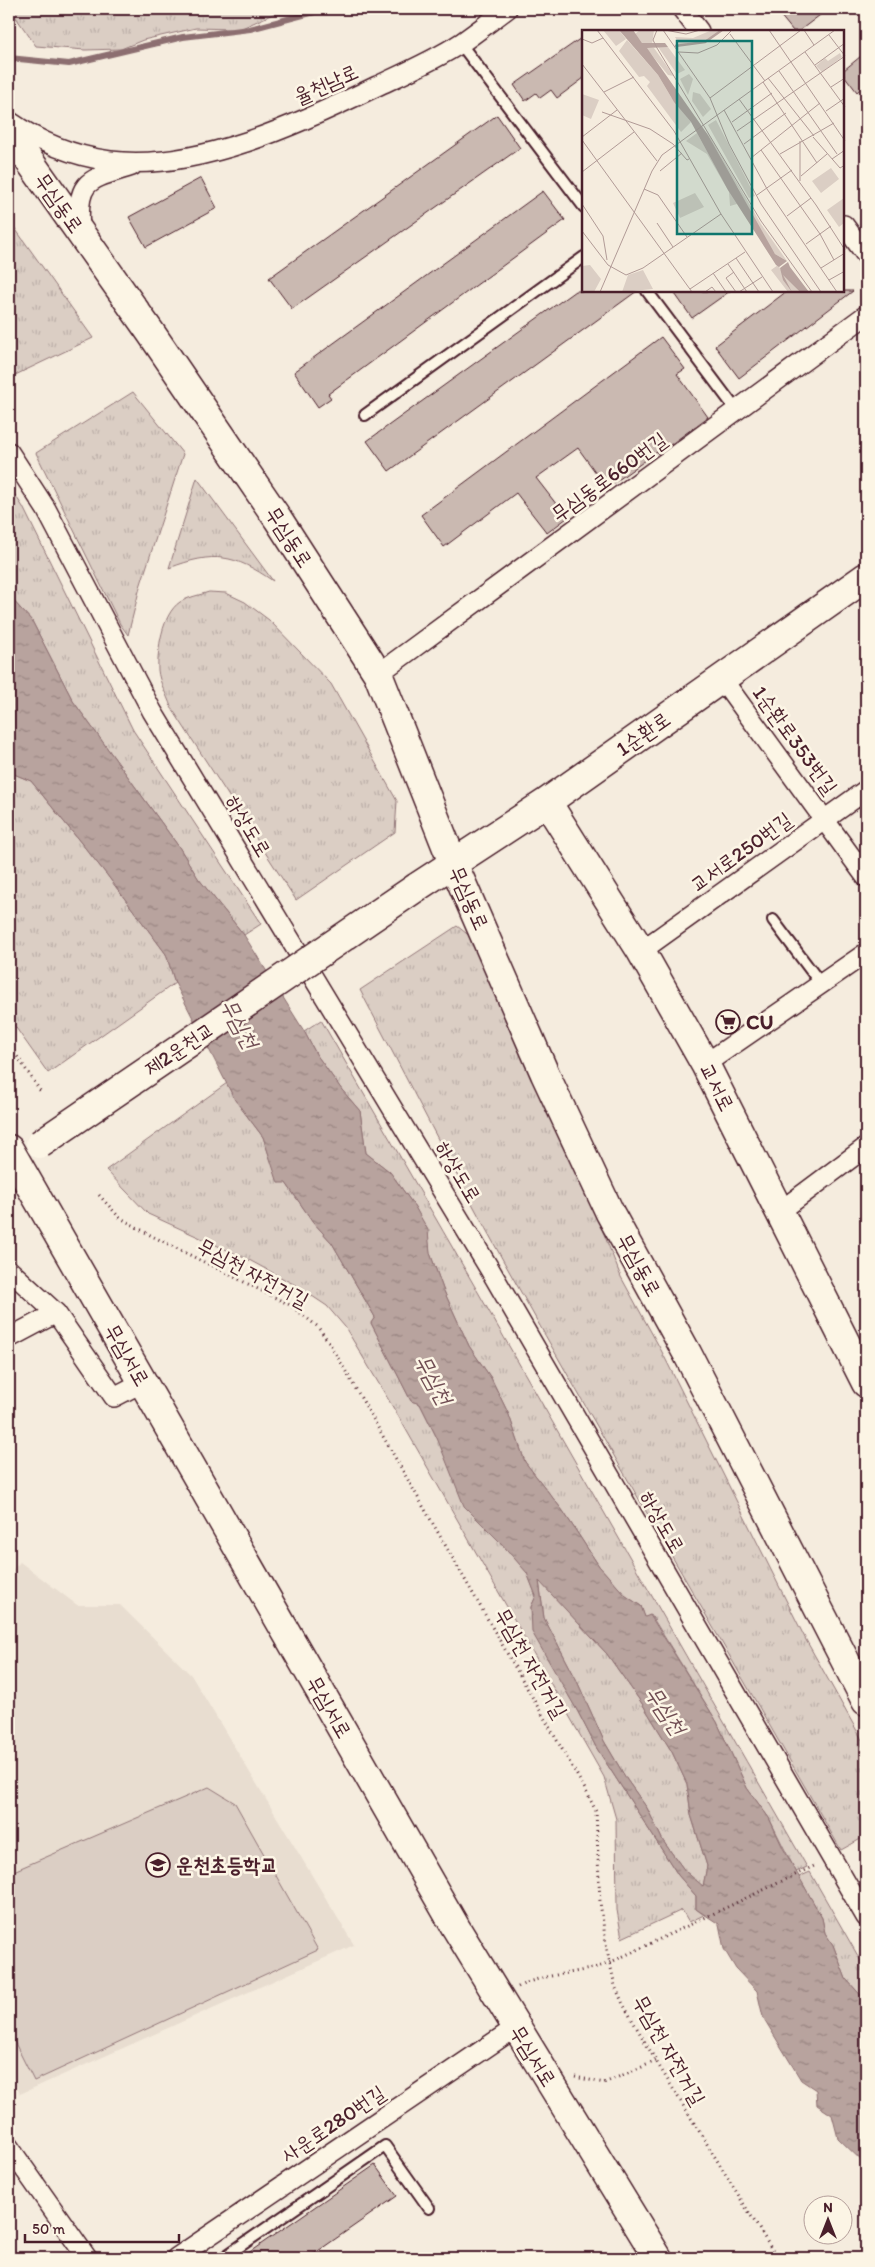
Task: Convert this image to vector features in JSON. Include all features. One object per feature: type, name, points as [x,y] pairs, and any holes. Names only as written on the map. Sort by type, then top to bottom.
[{"type":"main road","name":"무심동로","points":[[9,132],[278,519],[378,674],[453,863],[545,1074],[610,1213],[687,1353],[866,1701]]},
{"type":"main road","name":"1순환로","points":[[417,886],[547,802],[866,577]]},
{"type":"main road","name":"교서로","points":[[547,802],[641,951],[705,1064],[864,1375]]},
{"type":"main road","name":"제2운천교","points":[[11,1160],[40,1144],[417,886]]},
{"type":"main road","name":"무심서로","points":[[11,1160],[143,1382],[515,2028],[658,2258]]},
{"type":"street","name":"율천남로","points":[[148,162],[192,156],[238,146],[344,102],[460,43],[507,9]]},
{"type":"street","points":[[682,9],[698,30]]},
{"type":"street","points":[[9,121],[70,153],[112,161],[148,162]]},
{"type":"street","points":[[80,233],[78,208],[83,189],[91,180],[148,162]]},
{"type":"street","points":[[845,226],[866,255]]},
{"type":"street","name":"무심동로660번길","points":[[378,674],[866,315]]},
{"type":"street","name":"하상도로","points":[[9,452],[46,509],[152,712],[489,1268],[866,1916]]},
{"type":"street","name":"1순환로353번길","points":[[722,679],[866,877]]},
{"type":"street","name":"교서로250번길","points":[[641,951],[866,790]]},
{"type":"street","points":[[705,1064],[866,953]]},
{"type":"street","points":[[779,1212],[866,1147]]},
{"type":"street","points":[[9,1270],[56,1313],[114,1397],[143,1382]]},
{"type":"street","points":[[9,1338],[56,1313]]},
{"type":"street","name":"사운로280번길","points":[[176,2258],[515,2028]]},
{"type":"street","points":[[9,2147],[87,2258]]},
{"type":"lane","points":[[460,43],[582,204]]},
{"type":"lane","points":[[365,415],[582,258]]},
{"type":"lane","points":[[648,292],[737,410]]},
{"type":"lane","points":[[773,920],[822,984]]},
{"type":"lane","points":[[223,2258],[385,2146],[429,2208]]},
{"type":"path","points":[[9,1044],[41,1092]]},
{"type":"path","name":"무심천 자전거길","points":[[99,1195],[119,1217],[152,1236],[290,1305],[317,1326],[329,1342],[416,1496],[574,1766],[596,1812],[600,1902],[609,1963],[623,2004],[777,2258]]},
{"type":"path","points":[[498,1998],[523,1984],[596,1968],[609,1963],[815,1866]]},
{"type":"path","points":[[541,2068],[604,2083],[656,2061]]},
{"type":"shaded area","name":"운천초등학교","points":[[20,1562],[77,1605],[120,1605],[191,1675],[354,1945],[20,2094],[9,2070],[9,1573]]},
{"type":"green space","points":[[10,9],[328,9],[320,12],[311,10],[294,15],[273,14],[242,28],[196,28],[143,40],[121,49],[85,50],[36,46]]},
{"type":"green space","points":[[9,220],[93,338],[9,378]]},
{"type":"green space","points":[[133,392],[183,454],[140,587],[128,635],[120,624],[36,453]]},
{"type":"green space","points":[[197,478],[273,581],[247,565],[223,558],[199,559],[169,568]]},
{"type":"green space","points":[[9,486],[23,507],[133,730],[261,924],[244,935],[198,878],[179,847],[73,701],[32,621],[9,596]]},
{"type":"green space","points":[[209,592],[226,593],[245,602],[269,620],[331,684],[397,801],[395,832],[296,900],[171,707],[160,679],[158,662],[160,643],[169,615],[180,602]]},
{"type":"green space","points":[[9,772],[31,781],[107,875],[166,954],[175,983],[48,1073],[9,1018]]},
{"type":"green space","points":[[457,926],[471,937],[579,1171],[621,1277],[661,1350],[806,1640],[866,1747],[866,1836],[841,1850],[504,1262],[360,990]]},
{"type":"green space","points":[[321,1020],[807,1867],[796,1872],[769,1818],[747,1788],[717,1722],[651,1615],[645,1618],[641,1606],[626,1596],[599,1566],[563,1511],[525,1462],[509,1415],[491,1378],[469,1346],[443,1289],[430,1253],[427,1230],[415,1207],[390,1172],[366,1153],[360,1111],[316,1054],[304,1031]]},
{"type":"green space","points":[[227,1083],[235,1100],[263,1137],[270,1158],[313,1222],[332,1243],[375,1317],[371,1323],[411,1401],[420,1404],[437,1438],[501,1543],[527,1572],[536,1596],[531,1607],[533,1632],[596,1747],[678,1875],[696,1896],[696,1909],[704,1915],[689,1922],[682,1910],[622,1938],[617,1910],[616,1819],[604,1777],[400,1419],[345,1327],[327,1306],[297,1286],[251,1261],[148,1214],[106,1170]]},
{"type":"green space","points":[[539,1580],[607,1654],[643,1705],[672,1752],[687,1784],[691,1815],[707,1866],[703,1887],[685,1871],[663,1841],[647,1808],[627,1780],[604,1741],[576,1679],[544,1618]]},
{"type":"green space","points":[[209,1787],[235,1803],[318,1950],[34,2081],[9,2031],[9,1873]]},
{"type":"green space","points":[[810,1872],[866,1970],[866,2001],[846,1979],[833,1945],[825,1933],[822,1918],[799,1877]]},
{"type":"water","name":"무심천","points":[[9,596],[32,621],[73,701],[179,847],[198,878],[244,935],[304,1031],[316,1054],[360,1111],[366,1153],[390,1172],[415,1207],[428,1230],[430,1253],[443,1289],[469,1346],[491,1378],[509,1415],[525,1462],[563,1511],[599,1566],[626,1596],[641,1606],[645,1617],[650,1615],[717,1722],[747,1788],[769,1818],[783,1848],[822,1918],[825,1933],[833,1945],[846,1979],[866,2001],[866,2165],[838,2138],[832,2115],[817,2105],[816,2090],[801,2080],[763,2017],[757,1991],[736,1969],[724,1949],[719,1924],[696,1909],[696,1896],[678,1875],[596,1747],[532,1632],[531,1607],[536,1596],[527,1573],[501,1543],[464,1506],[437,1438],[420,1404],[411,1401],[371,1323],[375,1317],[332,1243],[313,1222],[286,1183],[278,1183],[263,1137],[235,1100],[175,983],[166,954],[107,875],[31,781],[9,772]],"holes":[[[539,1581],[607,1654],[643,1705],[672,1752],[687,1784],[691,1815],[707,1866],[703,1886],[685,1871],[663,1841],[647,1808],[627,1780],[604,1741],[576,1679],[544,1618]]]},
{"type":"building","points":[[775,9],[828,9],[800,30],[792,30]]},
{"type":"building","points":[[582,37],[582,79],[557,98],[551,90],[540,98],[536,93],[525,101],[514,85]]},
{"type":"building","points":[[866,52],[866,84],[857,92],[845,76],[845,69]]},
{"type":"building","points":[[497,115],[520,148],[292,309],[269,278]]},
{"type":"building","points":[[201,178],[217,208],[146,247],[129,217]]},
{"type":"building","points":[[543,191],[565,220],[328,394],[331,398],[318,407],[294,372]]},
{"type":"building","points":[[575,291],[636,292],[389,471],[367,441]]},
{"type":"building","points":[[853,291],[739,378],[715,346],[786,292]]},
{"type":"building","points":[[674,292],[729,292],[692,318]]},
{"type":"building","points":[[661,337],[685,369],[677,374],[708,417],[658,454],[657,452],[607,488],[578,448],[536,478],[567,518],[547,533],[516,493],[444,547],[421,515]]},
{"type":"building","points":[[375,2165],[397,2196],[308,2258],[241,2258]]},
{"type":"waterway","points":[[9,58],[69,64],[183,37],[250,29],[326,9]]},
{"type":"place","name":"CU","points":[[728,1022]]},
{"type":"place","name":"운천초등학교","points":[[158,1865]]}]
